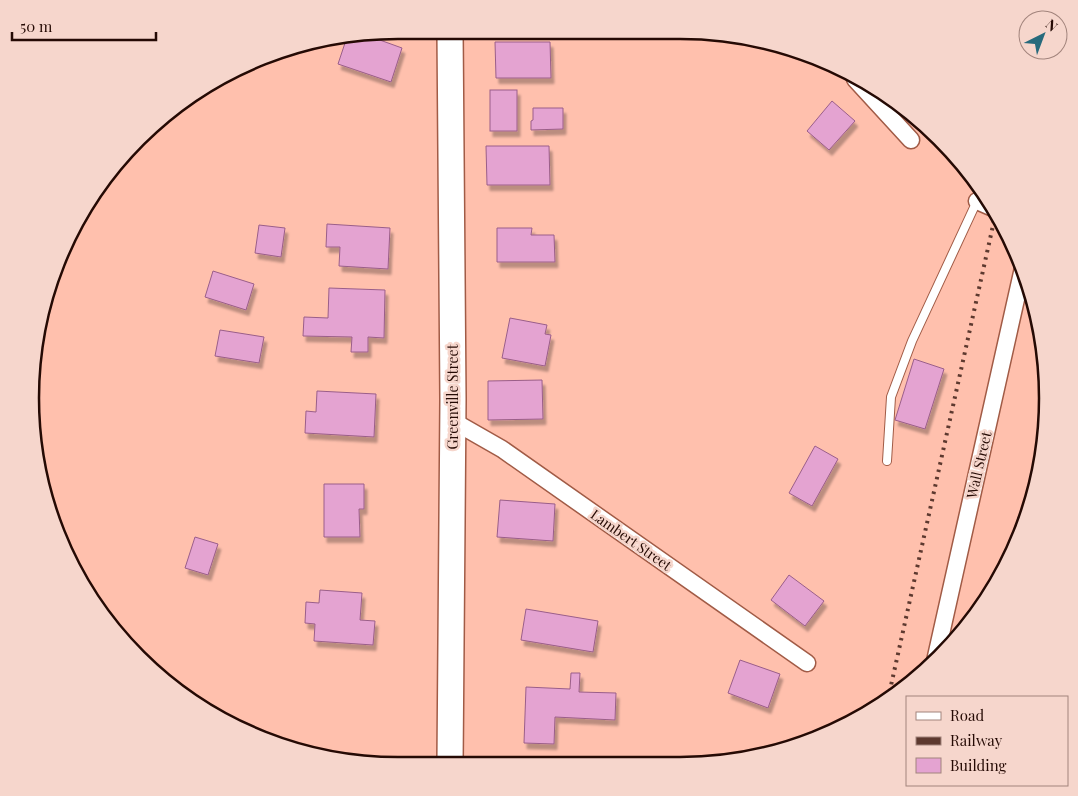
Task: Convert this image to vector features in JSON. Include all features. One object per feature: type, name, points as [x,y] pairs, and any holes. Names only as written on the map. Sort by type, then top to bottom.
[{"type":"main road","name":"Greenville Street","points":[[450,39],[453,421],[450,757]]},
{"type":"street","points":[[865,90],[911,140]]},
{"type":"street","points":[[977,201],[982,203]]},
{"type":"street","name":"Wall Street","points":[[938,648],[1019,281]]},
{"type":"street","name":"Lambert Street","points":[[453,421],[502,449],[807,663]]},
{"type":"lane","points":[[887,461],[891,397],[912,341],[977,201]]},
{"type":"building","points":[[379,40],[402,48],[391,82],[338,64],[345,43]]},
{"type":"building","points":[[495,42],[550,42],[551,78],[496,78]]},
{"type":"building","points":[[490,90],[517,90],[517,131],[490,131]]},
{"type":"building","points":[[832,101],[855,121],[829,150],[807,131]]},
{"type":"building","points":[[533,108],[563,108],[563,129],[531,130]]},
{"type":"building","points":[[486,146],[549,146],[550,185],[487,185]]},
{"type":"building","points":[[327,224],[390,228],[388,269],[339,266],[340,247],[326,247]]},
{"type":"building","points":[[259,225],[285,228],[281,257],[255,253]]},
{"type":"building","points":[[497,228],[532,228],[531,235],[554,235],[555,262],[497,262]]},
{"type":"building","points":[[213,271],[254,284],[246,310],[205,297]]},
{"type":"building","points":[[329,288],[385,290],[384,338],[368,337],[368,352],[351,352],[352,337],[303,336],[304,317],[328,318]]},
{"type":"building","points":[[510,318],[547,325],[545,334],[551,335],[545,366],[502,358]]},
{"type":"building","points":[[220,330],[264,337],[259,363],[215,356]]},
{"type":"building","points":[[914,359],[944,369],[925,429],[895,420]]},
{"type":"building","points":[[542,380],[543,419],[488,420],[488,381]]},
{"type":"building","points":[[317,391],[376,394],[374,437],[305,433],[306,411],[316,412]]},
{"type":"building","points":[[815,446],[838,459],[812,506],[789,493]]},
{"type":"building","points":[[324,484],[364,484],[364,509],[359,509],[360,537],[324,537]]},
{"type":"building","points":[[500,500],[555,504],[553,541],[497,537]]},
{"type":"building","points":[[195,537],[218,544],[208,575],[185,568]]},
{"type":"building","points":[[789,575],[824,601],[805,626],[771,600]]},
{"type":"building","points":[[320,590],[362,593],[360,620],[375,621],[373,645],[314,641],[315,624],[305,623],[306,602],[319,603]]},
{"type":"building","points":[[526,609],[598,621],[593,652],[521,640]]},
{"type":"building","points":[[740,660],[780,674],[768,708],[728,693]]},
{"type":"building","points":[[571,673],[580,673],[579,692],[616,693],[615,720],[555,717],[554,744],[524,743],[526,687],[570,689]]},
{"type":"railway","points":[[890,690],[994,223]]}]
